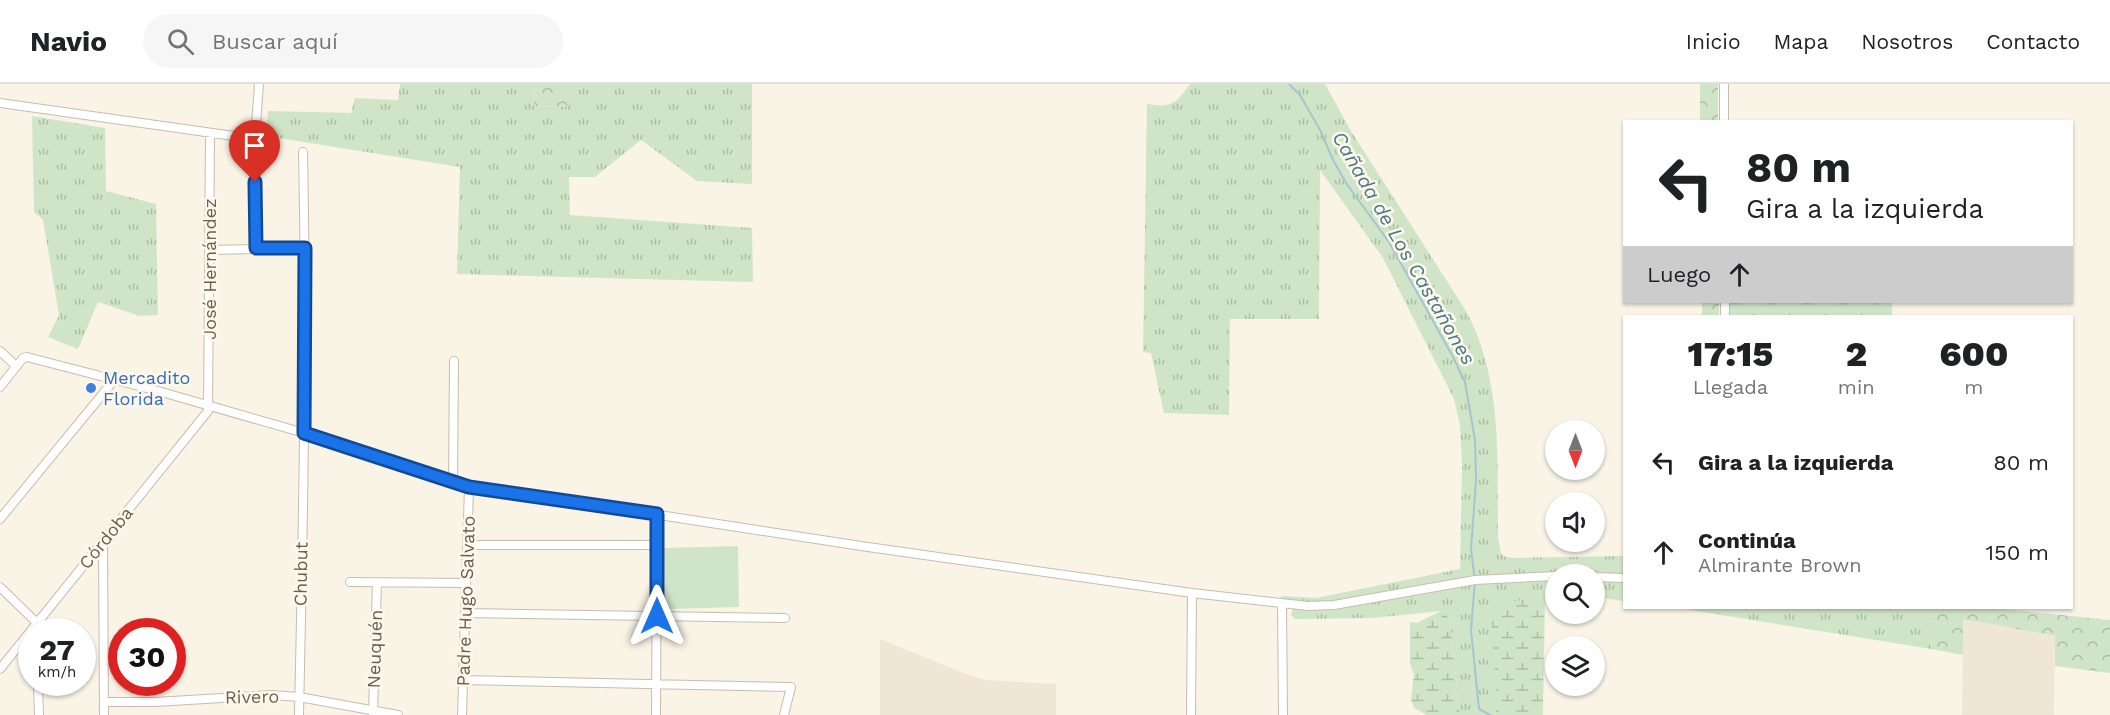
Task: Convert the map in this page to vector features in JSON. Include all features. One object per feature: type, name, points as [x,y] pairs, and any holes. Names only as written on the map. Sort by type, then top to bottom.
[{"type":"street","points":[[256,248],[255,139],[259,84]]},
{"type":"street","points":[[1724,84],[1724,120]]},
{"type":"street","points":[[0,103],[255,139]]},
{"type":"street","name":"José Hernández","points":[[209,405],[210,134]]},
{"type":"street","name":"Chubut","points":[[299,715],[304,433],[303,152]]},
{"type":"street","points":[[210,250],[305,248]]},
{"type":"street","points":[[0,351],[16,366]]},
{"type":"street","points":[[0,387],[23,358],[27,357],[209,405],[304,433],[469,487],[1192,593],[1308,606],[1334,604],[1475,580],[1545,577]]},
{"type":"street","points":[[453,483],[454,361]]},
{"type":"street","points":[[0,519],[115,379]]},
{"type":"street","name":"Córdoba","points":[[44,618],[208,411],[209,405]]},
{"type":"street","name":"Padre Hugo Salvato","points":[[462,715],[469,487]]},
{"type":"street","points":[[656,715],[657,514]]},
{"type":"street","points":[[103,541],[104,715]]},
{"type":"street","points":[[467,545],[657,545]]},
{"type":"street","points":[[1605,577],[1623,578]]},
{"type":"street","points":[[350,582],[466,583]]},
{"type":"street","name":"Neuquén","points":[[373,713],[377,582]]},
{"type":"street","points":[[0,587],[29,618]]},
{"type":"street","points":[[1191,715],[1192,593]]},
{"type":"street","points":[[1282,603],[1283,715]]},
{"type":"street","points":[[465,613],[785,618]]},
{"type":"street","name":"Córdoba","points":[[0,669],[18,649]]},
{"type":"street","points":[[464,680],[656,686],[791,687],[784,715]]},
{"type":"street","name":"Rivero","points":[[104,702],[155,702],[250,695],[299,698],[373,713],[398,715]]},
{"type":"street","points":[[38,696],[39,715]]},
{"type":"shaded area","points":[[1963,619],[2055,636],[2054,715],[1962,715]]},
{"type":"shaded area","points":[[880,639],[971,676],[987,680],[1056,684],[1056,715],[880,715]]},
{"type":"green space","points":[[400,84],[535,84],[534,106],[567,107],[567,84],[752,84],[752,184],[697,181],[641,140],[595,177],[569,177],[570,215],[752,228],[753,282],[457,274],[460,167],[266,136],[268,111],[351,113],[355,98],[398,100]]},
{"type":"green space","points":[[535,84],[567,84],[567,107],[534,106]]},
{"type":"green space","points":[[1190,84],[1325,84],[1351,131],[1466,311],[1478,337],[1492,392],[1496,421],[1498,536],[1501,554],[1515,558],[1623,556],[1623,575],[1605,575],[1605,564],[1545,564],[1545,573],[1334,602],[1281,601],[1281,596],[1316,598],[1460,569],[1462,465],[1460,425],[1454,399],[1383,258],[1320,170],[1319,319],[1230,319],[1229,415],[1164,413],[1151,353],[1143,352],[1147,104],[1167,105],[1177,100]]},
{"type":"green space","points":[[1700,84],[1718,84],[1718,120],[1700,120]]},
{"type":"green space","points":[[32,116],[105,128],[106,191],[156,204],[158,315],[140,316],[98,302],[78,349],[48,337],[59,315],[43,220],[34,212]]},
{"type":"green space","points":[[1702,303],[1719,303],[1719,315],[1702,315]]},
{"type":"green space","points":[[1728,303],[1892,303],[1892,315],[1728,315]]},
{"type":"green space","points":[[1880,303],[1892,303],[1892,315],[1863,315]]},
{"type":"green space","points":[[738,546],[739,607],[665,609],[664,548]]},
{"type":"green space","points":[[1545,580],[1545,596],[1497,704],[1495,715],[1460,715],[1450,621],[1441,611],[1372,618],[1295,619],[1291,615],[1293,609],[1339,607],[1454,588]]},
{"type":"green space","points":[[1605,582],[1623,583],[1623,601],[1605,598]]},
{"type":"green space","points":[[1545,596],[1543,715],[1495,715],[1497,704],[1491,610],[1515,601]]},
{"type":"green space","points":[[1684,609],[1901,609],[1933,622],[1931,649]]},
{"type":"green space","points":[[1901,609],[2004,609],[2110,620],[2110,673],[2055,666],[2055,636],[1963,619],[1963,655],[1931,649],[1933,622]]},
{"type":"green space","points":[[1441,611],[1450,621],[1460,715],[1427,715],[1414,708],[1411,699],[1414,674],[1410,664],[1410,622],[1417,623]]},
{"type":"waterway","name":"Cañada de Los Castañones","points":[[1289,84],[1300,95],[1346,183],[1389,242],[1465,382],[1475,440],[1476,480],[1471,550],[1475,580],[1471,630],[1479,709],[1490,715]]},
{"type":"place","name":"Mercadito Florida","points":[[91,388]]},
{"type":"route","points":[[255,182],[256,248],[305,248],[304,433],[469,487],[657,514],[657,616]]}]
